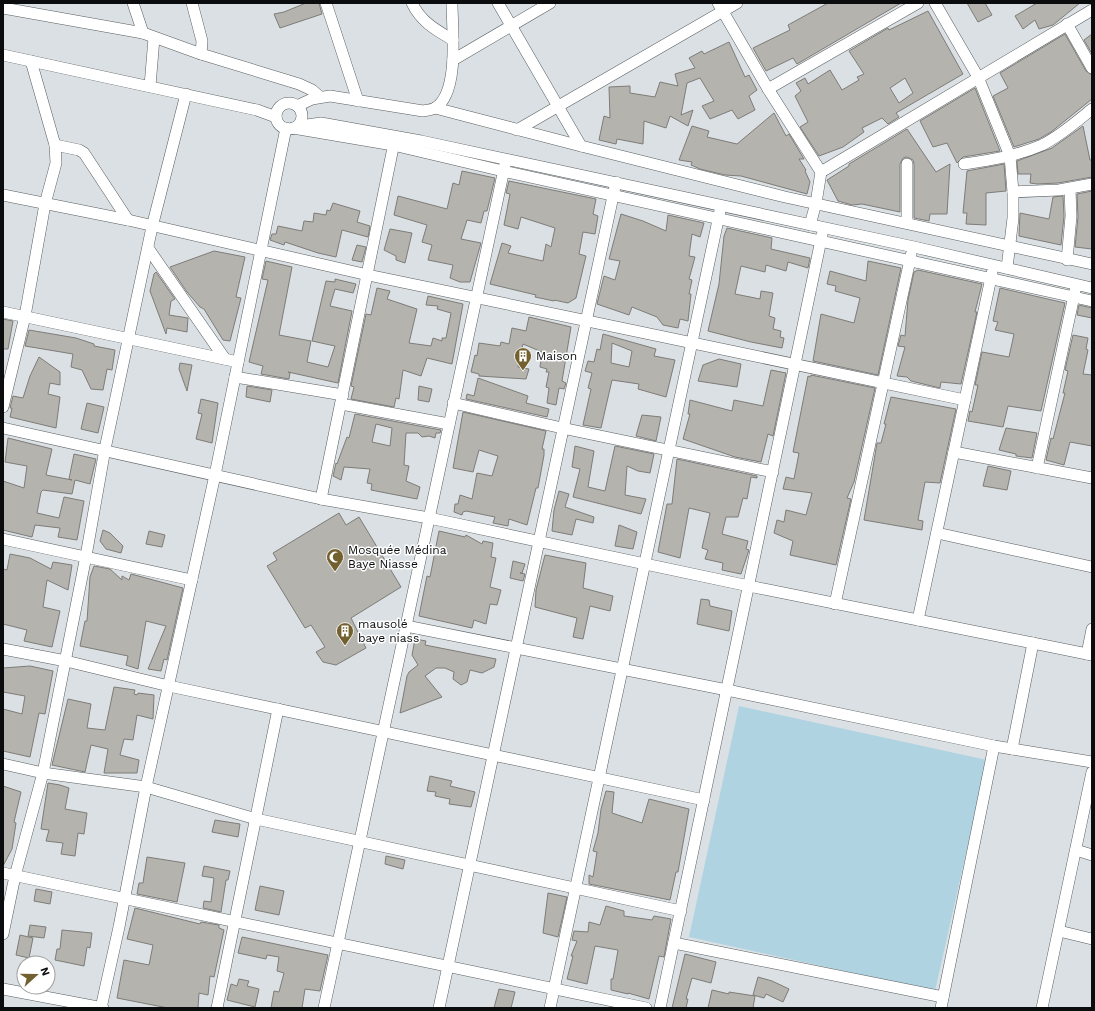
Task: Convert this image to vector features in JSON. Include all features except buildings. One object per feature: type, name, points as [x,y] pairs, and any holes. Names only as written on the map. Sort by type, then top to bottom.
[{"type":"street","points":[[133,3],[149,35],[150,86]]},
{"type":"street","points":[[192,3],[202,41],[202,54]]},
{"type":"street","points":[[326,3],[358,101]]},
{"type":"street","points":[[412,3],[418,14],[427,24],[452,40]]},
{"type":"street","points":[[300,109],[320,97],[330,96],[423,112],[435,108],[443,99],[448,90],[453,60],[452,3]]},
{"type":"street","points":[[498,3],[581,146]]},
{"type":"street","points":[[453,60],[550,3]]},
{"type":"street","points":[[517,130],[721,7],[737,3]]},
{"type":"street","points":[[768,89],[918,3]]},
{"type":"street","points":[[935,3],[978,77],[1010,156],[1013,192],[1010,246],[1006,268]]},
{"type":"street","points":[[721,7],[768,89],[821,172],[816,203],[810,225]]},
{"type":"street","points":[[3,8],[149,35],[202,54],[299,84],[312,90],[320,97]]},
{"type":"street","points":[[821,172],[1066,24],[1092,10]]},
{"type":"street","points":[[1066,24],[1092,68]]},
{"type":"street","points":[[6,58],[31,61],[257,110],[277,112],[287,103],[300,109],[321,123],[504,166],[613,195],[1092,301]]},
{"type":"street","points":[[3,407],[26,316],[45,204],[56,163],[55,145],[31,61]]},
{"type":"street","points":[[3,934],[15,876],[43,773],[66,661],[105,449],[152,227],[186,94]]},
{"type":"street","points":[[435,108],[785,197],[1068,260],[1092,264]]},
{"type":"street","points":[[3,989],[102,1008],[146,788],[215,475],[262,251],[292,128],[301,120],[300,109]]},
{"type":"street","points":[[964,164],[1010,156],[1042,144],[1056,136],[1092,109]]},
{"type":"street","points":[[277,112],[279,124],[292,128],[394,140]]},
{"type":"street","points":[[292,128],[321,123]]},
{"type":"street","points":[[321,499],[368,275],[394,140]]},
{"type":"street","points":[[55,145],[79,150],[84,153],[128,220]]},
{"type":"street","points":[[907,164],[907,223]]},
{"type":"street","points":[[504,166],[616,182],[914,247],[1092,288]]},
{"type":"street","points":[[324,1008],[504,166]]},
{"type":"street","points":[[439,1008],[562,428],[616,182]]},
{"type":"street","points":[[1013,192],[1070,189],[1092,184]]},
{"type":"street","points":[[1068,260],[1071,216],[1070,189]]},
{"type":"street","points":[[3,195],[128,220],[152,227],[368,275],[965,400]]},
{"type":"street","points":[[550,1008],[717,218],[721,206]]},
{"type":"street","points":[[660,1008],[822,241],[823,228]]},
{"type":"street","points":[[835,604],[914,247]]},
{"type":"street","points":[[148,248],[225,359]]},
{"type":"street","points":[[918,620],[993,265]]},
{"type":"street","points":[[1037,468],[1076,284]]},
{"type":"street","points":[[3,312],[238,362]]},
{"type":"street","points":[[235,376],[449,424]]},
{"type":"street","points":[[453,403],[562,428],[669,449],[724,463],[773,472]]},
{"type":"street","points":[[3,428],[105,449],[321,499],[429,518],[835,604],[1090,655],[1092,629]]},
{"type":"street","points":[[954,452],[1092,478]]},
{"type":"street","points":[[937,533],[1092,567]]},
{"type":"street","points":[[3,539],[192,580]]},
{"type":"street","points":[[406,626],[727,690],[994,746],[1092,762]]},
{"type":"street","points":[[1012,749],[1033,644]]},
{"type":"street","points":[[3,649],[66,661],[169,686],[704,800]]},
{"type":"street","points":[[217,1008],[278,709]]},
{"type":"street","points":[[674,942],[942,1002],[994,746]]},
{"type":"street","points":[[3,764],[43,773],[146,788],[256,819],[681,911]]},
{"type":"street","points":[[1042,1008],[1092,772]]},
{"type":"street","points":[[1076,850],[1092,855]]},
{"type":"street","points":[[3,873],[646,1008]]},
{"type":"street","points":[[1059,931],[1092,939]]},
{"type":"shaded area","points":[[739,706],[987,760],[935,991],[689,937]]},
{"type":"place","name":"Maison","points":[[523,371]]},
{"type":"place","name":"Mosquée Médina Baye Niasse","points":[[335,572]]},
{"type":"place","name":"mausolé baye niass","points":[[345,646]]}]
